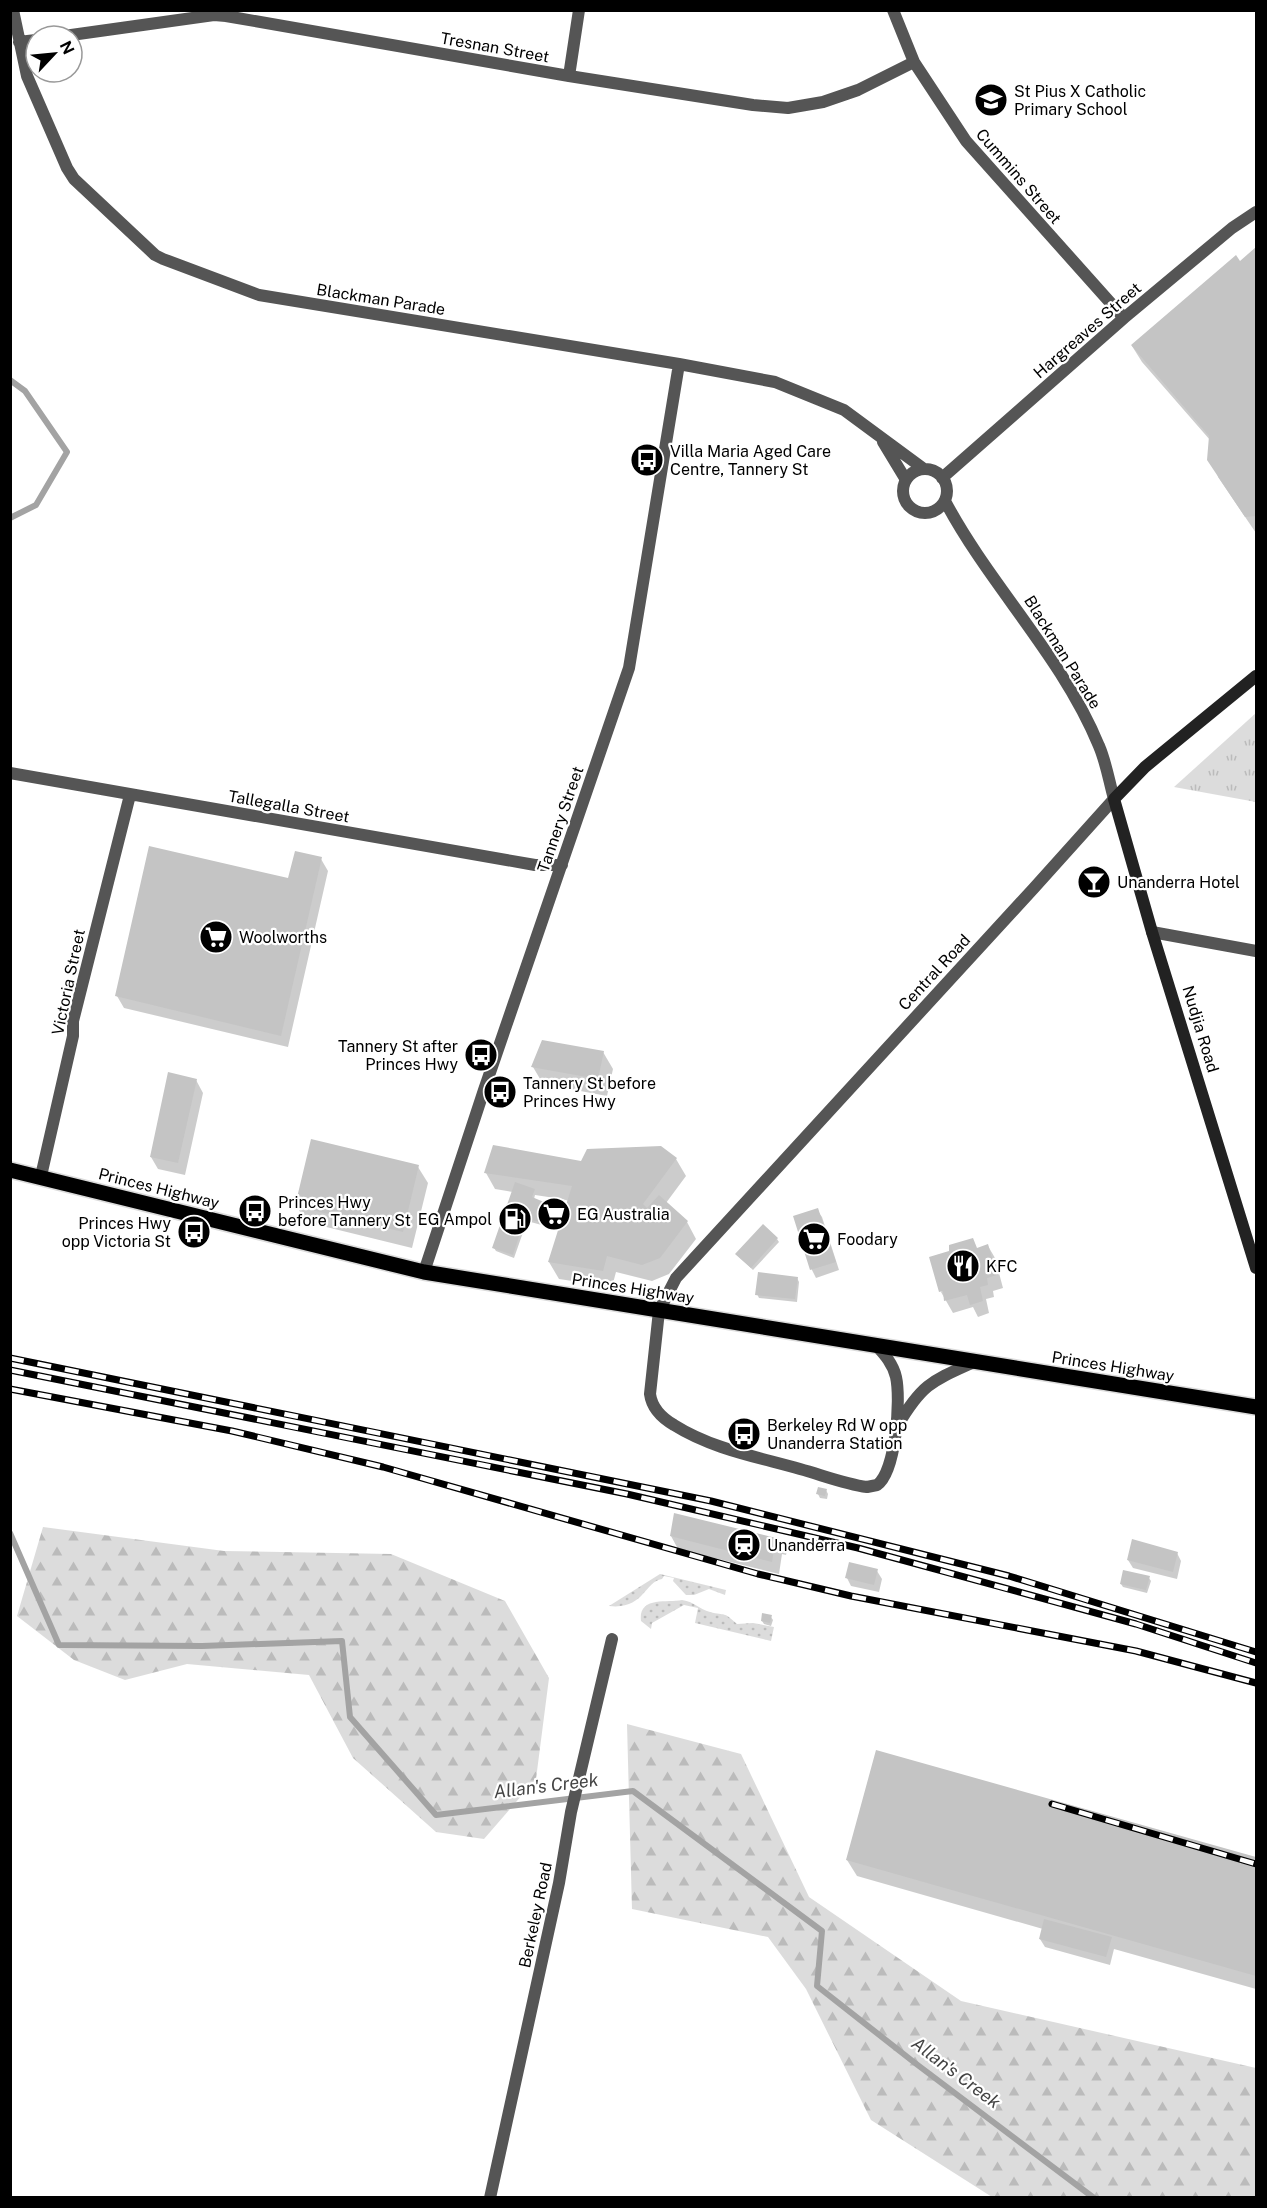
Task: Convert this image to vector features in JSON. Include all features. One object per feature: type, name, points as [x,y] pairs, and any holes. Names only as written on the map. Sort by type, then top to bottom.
[{"type":"main road","name":"Central Road","points":[[1114,799],[1145,766],[1257,676]]},
{"type":"main road","name":"Nudjia Road","points":[[1114,799],[1152,932],[1257,1268]]},
{"type":"main road","name":"Princes Highway","points":[[10,1170],[424,1272],[1257,1407]]},
{"type":"street","name":"Blackman Parade","points":[[13,10],[27,76],[67,168],[74,179],[155,255],[259,295],[775,382],[856,417],[924,469]]},
{"type":"street","points":[[569,76],[579,10]]},
{"type":"street","name":"Cummins Street","points":[[893,10],[914,62],[966,141],[1124,318]]},
{"type":"street","name":"Tresnan Street","points":[[84,33],[214,15],[569,76],[753,105],[788,108],[823,102],[858,90],[914,62]]},
{"type":"street","points":[[19,42],[24,41]]},
{"type":"street","name":"Hargreaves Street","points":[[942,478],[1124,318],[1233,228],[1257,212]]},
{"type":"street","name":"Tannery Street","points":[[424,1272],[481,1098],[629,668],[679,364]]},
{"type":"street","name":"Blackman Parade","points":[[881,438],[906,480]]},
{"type":"street","points":[[924,469],[937,473],[947,489],[945,501],[938,510],[921,513],[906,503],[903,492],[906,480],[914,472],[924,469]]},
{"type":"street","name":"Blackman Parade","points":[[945,501],[962,534],[1027,622],[1079,705],[1099,746],[1114,799]]},
{"type":"street","name":"Blackman Parade","points":[[933,512],[962,534]]},
{"type":"street","name":"Tallegalla Street","points":[[10,773],[535,865],[562,865]]},
{"type":"street","name":"Victoria Street","points":[[41,1176],[74,1036],[73,1021],[130,795]]},
{"type":"street","name":"Central Road","points":[[658,1311],[676,1278],[1114,799]]},
{"type":"street","points":[[1152,932],[1257,951]]},
{"type":"street","points":[[658,1311],[650,1386],[651,1400],[658,1412],[668,1421],[702,1440],[728,1449],[872,1487],[881,1482],[886,1474],[897,1426],[896,1378],[891,1364],[876,1346]]},
{"type":"street","points":[[897,1426],[912,1402],[927,1386],[974,1362]]},
{"type":"street","name":"Berkeley Road","points":[[490,2198],[559,1883],[577,1782],[612,1638]]},
{"type":"green space","points":[[1256,713],[1256,802],[1174,787]]},
{"type":"green space","points":[[43,1527],[224,1551],[391,1554],[505,1601],[549,1678],[536,1779],[484,1839],[436,1832],[353,1758],[309,1675],[187,1664],[125,1680],[74,1660],[17,1616]]},
{"type":"green space","points":[[660,1574],[726,1590],[725,1595],[709,1589],[694,1595],[686,1595],[673,1581],[674,1578],[664,1576],[630,1604],[609,1606]]},
{"type":"green space","points":[[682,1600],[706,1611],[727,1616],[737,1624],[753,1623],[774,1627],[771,1641],[695,1623],[698,1608],[684,1605],[652,1623],[651,1629],[641,1621],[641,1613],[649,1604]]},
{"type":"green space","points":[[627,1724],[741,1754],[809,1897],[961,2001],[1256,2068],[1256,2197],[992,2197],[871,2120],[806,1989],[768,1937],[632,1909]]},
{"type":"building","points":[[1256,247],[1256,516],[1245,517],[1207,460],[1209,436],[1131,345],[1236,255],[1240,261]]},
{"type":"building","name":"Woolworths","points":[[149,846],[288,878],[295,851],[322,857],[281,1036],[115,996]]},
{"type":"building","points":[[542,1040],[604,1051],[598,1079],[531,1067]]},
{"type":"building","points":[[168,1072],[197,1079],[178,1163],[150,1157]]},
{"type":"building","points":[[311,1139],[419,1165],[403,1232],[295,1206]]},
{"type":"building","points":[[493,1145],[581,1161],[587,1149],[661,1146],[677,1158],[643,1204],[647,1208],[659,1195],[688,1221],[660,1258],[642,1265],[607,1256],[603,1271],[548,1262],[572,1186],[484,1173]]},
{"type":"building","points":[[515,1182],[535,1189],[532,1197],[551,1205],[554,1197],[564,1201],[555,1226],[525,1218],[513,1255],[492,1248]]},
{"type":"building","name":"Foodary","points":[[818,1208],[836,1262],[810,1270],[793,1216]]},
{"type":"building","points":[[763,1224],[778,1238],[751,1268],[735,1254]]},
{"type":"building","name":"KFC","points":[[973,1238],[977,1248],[988,1244],[997,1275],[987,1278],[988,1285],[980,1287],[983,1301],[970,1305],[967,1295],[944,1301],[943,1291],[939,1292],[929,1257],[949,1251],[949,1245]]},
{"type":"building","points":[[758,1272],[798,1277],[795,1299],[755,1295]]},
{"type":"building","points":[[818,1487],[827,1489],[825,1496],[816,1494]]},
{"type":"building","points":[[674,1513],[776,1538],[772,1562],[670,1536]]},
{"type":"building","points":[[1132,1539],[1178,1552],[1173,1572],[1127,1560]]},
{"type":"building","points":[[777,1544],[786,1546],[785,1552],[776,1550]]},
{"type":"building","points":[[849,1562],[878,1569],[874,1585],[845,1578]]},
{"type":"building","points":[[1123,1570],[1150,1576],[1146,1590],[1120,1584]]},
{"type":"building","points":[[762,1613],[772,1615],[770,1623],[761,1621]]},
{"type":"building","points":[[876,1750],[1256,1857],[1256,1976],[846,1860]]},
{"type":"building","points":[[1044,1919],[1112,1937],[1106,1957],[1039,1939]]},
{"type":"waterway","points":[[10,380],[25,391],[67,452],[36,505],[10,518]]},
{"type":"waterway","name":"Allan's Creek","points":[[10,1533],[59,1645],[202,1646],[342,1641],[350,1717],[436,1815],[633,1791],[822,1931],[817,1986],[1094,2198]]},
{"type":"railway","points":[[10,1358],[711,1501],[1009,1576],[1256,1652]]},
{"type":"railway","points":[[10,1370],[627,1494],[858,1548],[1136,1624],[1256,1663]]},
{"type":"railway","points":[[10,1389],[232,1431],[383,1467],[758,1574],[851,1596],[1136,1651],[1256,1683]]},
{"type":"railway","points":[[1052,1804],[1256,1864]]},
{"type":"place","name":"St Pius X Catholic Primary School","points":[[991,100]]},
{"type":"place","name":"Villa Maria Aged Care Centre, Tannery St","points":[[647,460]]},
{"type":"place","name":"Unanderra Hotel","points":[[1094,882]]},
{"type":"place","name":"Woolworths","points":[[216,937]]},
{"type":"place","name":"Tannery St after Princes Hwy","points":[[481,1055]]},
{"type":"place","name":"Tannery St before Princes Hwy","points":[[500,1092]]},
{"type":"place","name":"Princes Hwy before Tannery St","points":[[255,1211]]},
{"type":"place","name":"EG Australia","points":[[554,1214]]},
{"type":"place","name":"EG Ampol","points":[[515,1219]]},
{"type":"place","name":"Princes Hwy opp Victoria St","points":[[194,1232]]},
{"type":"place","name":"Foodary","points":[[814,1239]]},
{"type":"place","name":"KFC","points":[[963,1266]]},
{"type":"place","name":"Berkeley Rd W opp Unanderra Station","points":[[744,1434]]},
{"type":"place","name":"Unanderra","points":[[744,1545]]}]
